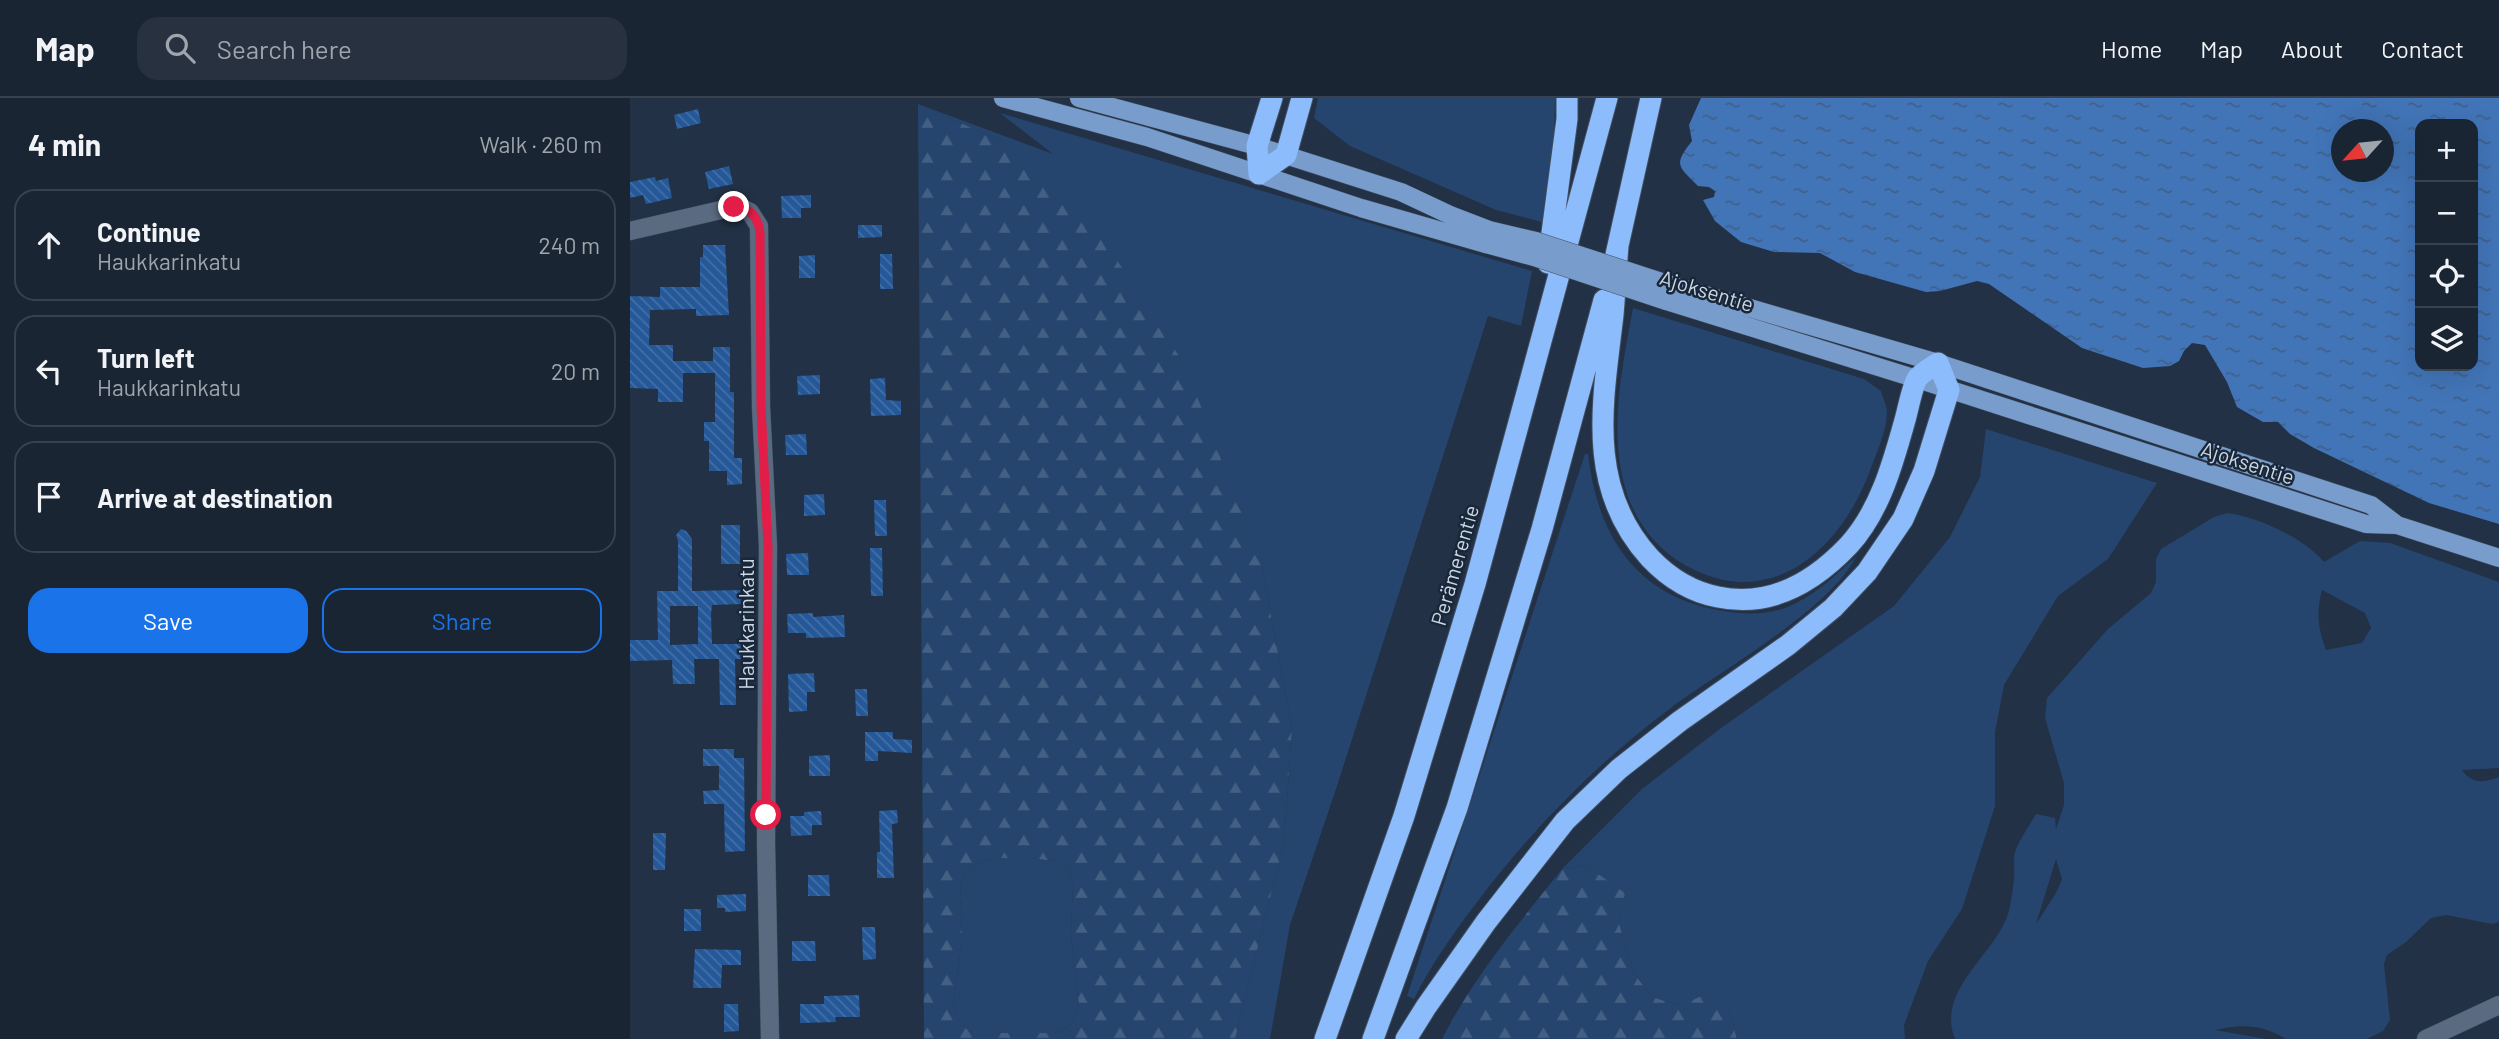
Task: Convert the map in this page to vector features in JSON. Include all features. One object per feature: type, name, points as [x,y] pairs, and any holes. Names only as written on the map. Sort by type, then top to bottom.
[{"type":"highway","points":[[1259,174],[1257,146],[1272,98]]},
{"type":"highway","points":[[1259,174],[1286,155],[1302,98]]},
{"type":"highway","points":[[1535,366],[1567,120],[1567,98]]},
{"type":"highway","name":"Perämerentie","points":[[1325,1039],[1420,765],[1475,584],[1607,98]]},
{"type":"highway","points":[[1373,1039],[1457,808],[1542,529],[1618,246],[1651,98]]},
{"type":"highway","points":[[1406,1039],[1486,922],[1565,821],[1619,769],[1649,745],[1788,645],[1833,608],[1867,572],[1903,519],[1924,471],[1949,390],[1938,363],[1917,379],[1890,471],[1877,502],[1851,543],[1818,574],[1781,594],[1741,600],[1702,594],[1660,569],[1642,549],[1626,525],[1607,472],[1602,443],[1602,411],[1618,246]]},
{"type":"main road","name":"Ajoksentie","points":[[1003,98],[1146,137],[1398,219],[1488,237]]},
{"type":"main road","name":"Ajoksentie","points":[[1079,98],[1257,146],[1401,192],[1488,237],[1534,257],[1938,363],[2371,505],[2397,525]]},
{"type":"main road","name":"Ajoksentie","points":[[1668,293],[1949,390],[2367,524],[2397,525],[2499,558]]},
{"type":"street","name":"Haukkarinkatu","points":[[630,231],[734,207],[750,212],[757,220],[760,232],[761,407],[768,546],[766,844],[770,1039]]},
{"type":"street","points":[[2426,1039],[2499,1005]]},
{"type":"green space","points":[[1318,98],[1555,98],[1554,132],[1542,222],[1496,210],[1350,146],[1314,118]]},
{"type":"green space","points":[[918,104],[1053,154],[1000,113],[1532,271],[1521,326],[1488,316],[1290,925],[1270,1039],[1235,1039],[1284,842],[1292,729],[1262,567],[1001,141]]},
{"type":"green space","points":[[918,104],[1001,141],[1104,240],[1186,367],[1262,567],[1292,729],[1284,842],[1235,1039],[924,1039]],"holes":[[[997,858],[1056,861],[1068,869],[1073,884],[1071,935],[1079,1005],[1070,1026],[1055,1033],[973,1033],[961,1025],[953,1007],[962,940],[960,883],[968,869],[981,862]]]},
{"type":"green space","points":[[1633,308],[1864,379],[1881,391],[1887,419],[1858,497],[1842,524],[1822,547],[1799,565],[1774,577],[1746,582],[1716,578],[1675,559],[1658,545],[1638,518],[1628,497],[1622,474],[1617,427],[1618,402]]},
{"type":"green space","points":[[1986,429],[2157,483],[2108,559],[2058,596],[2004,685],[1995,732],[1995,806],[1962,909],[1928,961],[1904,1025],[1905,1039],[1737,1039],[1729,1011],[1681,1006],[1652,997],[1633,972],[1619,923],[1624,893],[1587,866],[1563,868],[1642,789],[1721,728],[1894,606],[1950,537],[1980,477]]},
{"type":"green space","points":[[1585,454],[1588,454],[1600,510],[1625,556],[1642,575],[1689,602],[1738,613],[1777,610],[1812,593],[1856,557],[1823,598],[1773,638],[1646,727],[1597,769],[1551,815],[1487,889],[1457,929],[1414,999],[1407,996]]},
{"type":"green space","points":[[2227,513],[2266,524],[2293,537],[2324,562],[2360,541],[2390,543],[2499,582],[2499,768],[2462,770],[2478,781],[2499,777],[2499,922],[2492,924],[2446,915],[2431,918],[2406,942],[2387,955],[2384,964],[2390,1020],[2383,1031],[2367,1039],[2286,1039],[2268,1030],[2243,1026],[2215,1030],[2266,1039],[1955,1039],[1951,1021],[1953,1004],[1970,972],[1993,942],[2009,911],[2017,847],[2036,814],[2055,818],[2056,829],[2064,805],[2064,783],[2045,718],[2047,698],[2108,629],[2151,593],[2156,582],[2156,559],[2161,549],[2214,517]],"holes":[[[2322,590],[2365,613],[2371,628],[2362,643],[2326,650],[2319,620]],[[2056,859],[2062,879],[2036,924]]]},
{"type":"green space","points":[[997,858],[1056,861],[1068,869],[1073,884],[1071,935],[1079,1005],[1070,1026],[1055,1033],[973,1033],[961,1025],[953,1007],[962,940],[960,883],[968,869]]},
{"type":"green space","points":[[1587,866],[1625,893],[1619,923],[1633,972],[1652,997],[1681,1006],[1711,991],[1729,1011],[1737,1039],[1442,1039],[1468,993],[1563,868]]},
{"type":"water","points":[[1701,98],[2499,98],[2499,524],[2429,503],[2314,448],[2290,434],[2278,422],[2263,422],[2237,407],[2227,382],[2205,345],[2192,343],[2179,361],[2170,366],[2143,368],[2082,348],[1989,284],[1977,281],[1926,292],[1855,272],[1820,253],[1774,252],[1741,242],[1715,221],[1703,200],[1714,197],[1715,191],[1709,187],[1698,186],[1680,165],[1682,155],[1692,141],[1689,125]]},
{"type":"building","points":[[698,109],[701,123],[677,129],[674,115]]},
{"type":"building","points":[[729,166],[733,184],[709,189],[705,172]]},
{"type":"building","points":[[655,177],[656,181],[668,178],[672,198],[646,204],[643,195],[630,198],[630,182]]},
{"type":"building","points":[[811,195],[811,208],[801,208],[801,218],[782,218],[781,196]]},
{"type":"building","points":[[858,225],[882,225],[882,237],[858,238]]},
{"type":"building","points":[[703,245],[725,245],[729,315],[696,316],[696,309],[650,310],[649,345],[673,345],[673,361],[713,361],[713,347],[730,347],[730,392],[734,392],[734,458],[742,458],[742,484],[727,485],[727,471],[709,471],[709,441],[704,441],[704,422],[715,422],[715,373],[683,373],[683,402],[658,402],[658,389],[630,388],[630,296],[660,297],[660,287],[700,287],[700,257],[703,257]]},
{"type":"building","points":[[880,254],[892,254],[893,289],[880,289]]},
{"type":"building","points":[[815,255],[815,278],[799,278],[799,256]]},
{"type":"building","points":[[820,375],[820,394],[798,395],[797,376]]},
{"type":"building","points":[[885,378],[886,400],[901,401],[901,415],[871,416],[870,379]]},
{"type":"building","points":[[806,434],[807,455],[786,455],[785,435]]},
{"type":"building","points":[[824,494],[825,515],[804,516],[804,495]]},
{"type":"building","points":[[874,500],[886,500],[887,536],[875,536]]},
{"type":"building","points":[[721,525],[740,525],[740,564],[721,564]]},
{"type":"building","points":[[681,529],[692,539],[692,591],[740,590],[741,604],[712,605],[711,614],[712,644],[741,644],[741,659],[735,659],[736,705],[720,705],[719,659],[694,659],[695,684],[673,684],[672,660],[630,661],[630,640],[658,640],[657,591],[678,591],[676,535]],"holes":[[[670,606],[698,606],[698,644],[670,645]]]},
{"type":"building","points":[[870,548],[882,548],[883,596],[871,596]]},
{"type":"building","points":[[808,553],[809,575],[787,575],[786,554]]},
{"type":"building","points":[[813,613],[813,617],[844,615],[845,637],[806,638],[806,633],[788,633],[787,614]]},
{"type":"building","points":[[814,673],[815,692],[807,692],[807,711],[789,712],[788,674]]},
{"type":"building","points":[[855,689],[867,689],[868,716],[856,716]]},
{"type":"building","points":[[865,732],[893,732],[893,739],[912,740],[912,753],[878,751],[878,761],[865,761]]},
{"type":"building","points":[[703,749],[734,749],[734,758],[744,758],[745,851],[725,852],[724,804],[704,804],[703,791],[719,790],[719,766],[703,766]]},
{"type":"building","points":[[830,755],[830,776],[809,776],[809,756]]},
{"type":"building","points":[[897,810],[898,823],[892,824],[894,878],[877,878],[877,852],[880,852],[879,811]]},
{"type":"building","points":[[821,811],[822,825],[812,825],[812,835],[791,836],[790,816],[804,816],[804,812]]},
{"type":"building","points":[[653,833],[666,833],[665,870],[653,870]]},
{"type":"building","points":[[808,875],[829,875],[830,896],[808,896]]},
{"type":"building","points":[[746,894],[746,911],[725,912],[725,908],[717,908],[717,895]]},
{"type":"building","points":[[684,909],[701,909],[701,931],[684,931]]},
{"type":"building","points":[[862,927],[875,927],[876,959],[863,960]]},
{"type":"building","points":[[792,941],[815,941],[816,961],[792,961]]},
{"type":"building","points":[[695,949],[741,950],[741,965],[722,965],[721,988],[693,988]]},
{"type":"building","points":[[859,995],[860,1017],[835,1017],[836,1022],[800,1023],[800,1004],[824,1004],[824,996]]},
{"type":"building","points":[[724,1004],[738,1004],[739,1031],[724,1032]]},
{"type":"route","points":[[734,207],[743,208],[754,215],[760,232],[761,407],[768,546],[766,815]]}]
